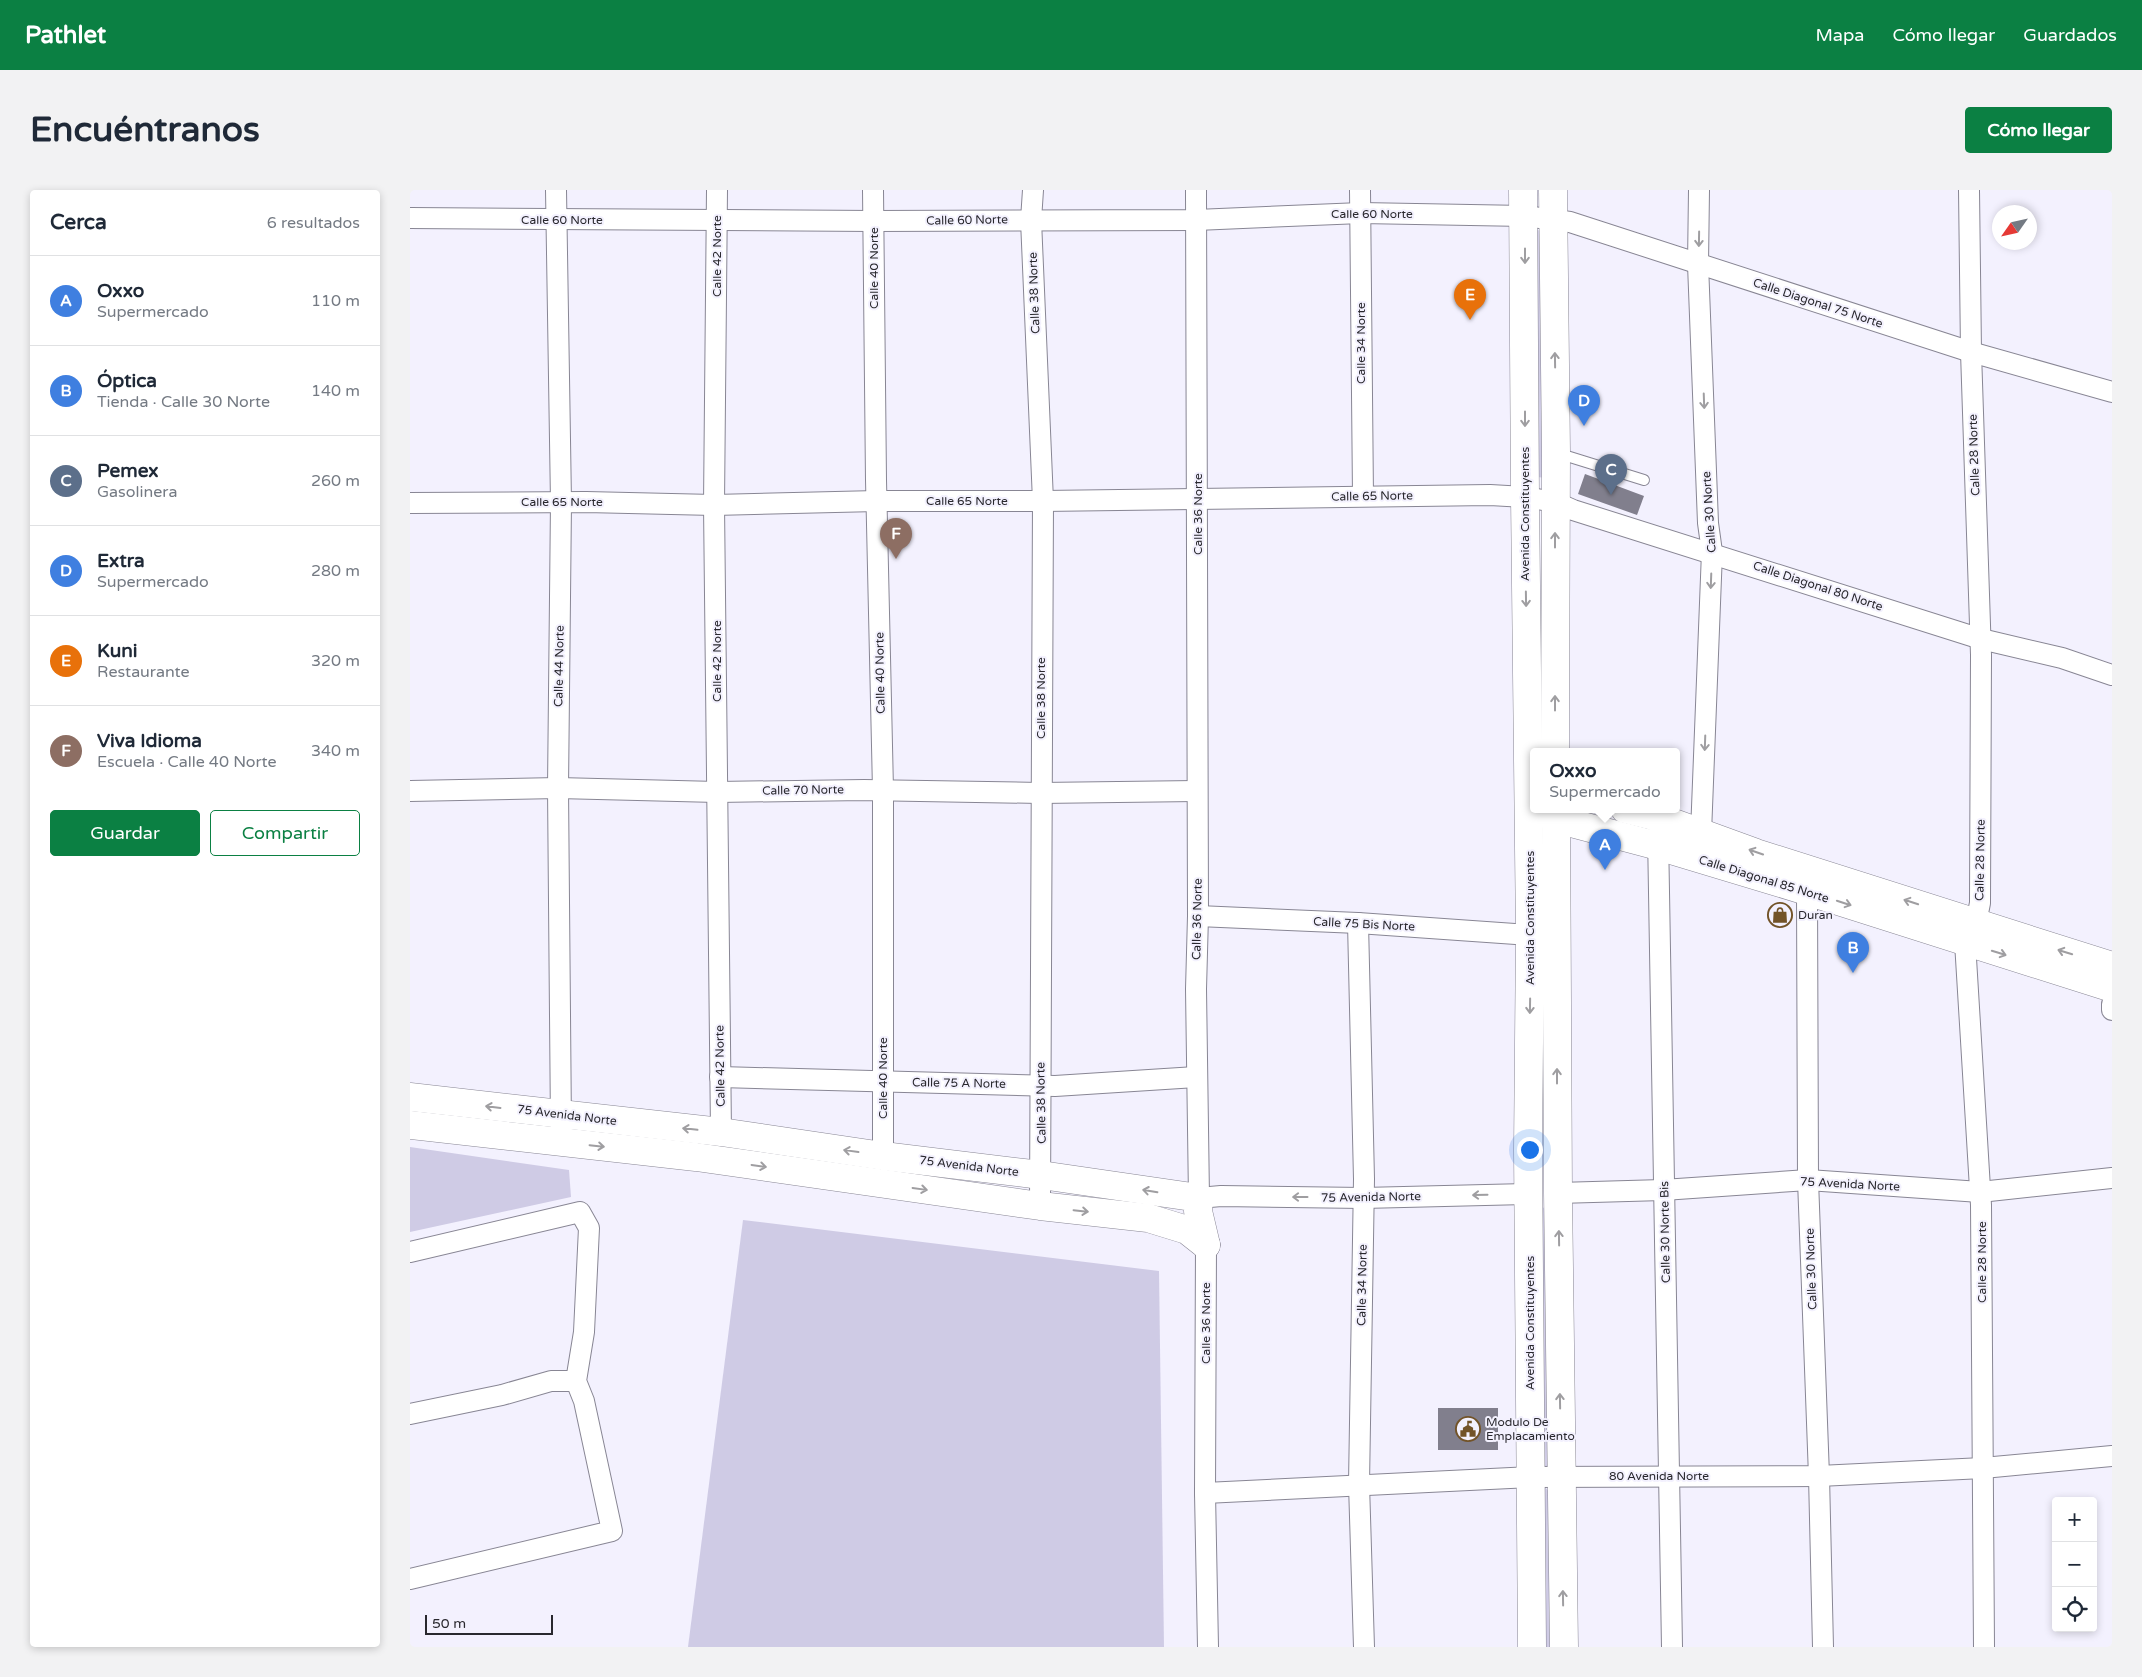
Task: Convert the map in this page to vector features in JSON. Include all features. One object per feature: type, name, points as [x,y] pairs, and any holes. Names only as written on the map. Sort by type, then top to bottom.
[{"type":"main road","points":[[1553,190],[1556,453],[1555,748]]},
{"type":"main road","name":"Avenida Constituyentes","points":[[1524,203],[1525,497],[1530,748]]},
{"type":"main road","name":"Avenida Constituyentes","points":[[1532,1647],[1528,1150],[1530,935],[1547,813]]},
{"type":"main road","name":"Avenida Constituyentes","points":[[1547,813],[1558,1193],[1564,1647]]},
{"type":"main road","name":"Calle Diagonal 85 Norte","points":[[1550,813],[1807,891],[1970,933],[2112,966]]},
{"type":"main road","name":"Calle Diagonal 85 Norte","points":[[1642,813],[1658,817],[1970,933],[2112,988]]},
{"type":"main road","name":"75 Avenida Norte","points":[[410,1097],[721,1132],[883,1156],[1042,1175],[1199,1198]]},
{"type":"main road","points":[[410,1124],[696,1157],[1040,1206],[1148,1218],[1187,1230],[1206,1245]]},
{"type":"main road","name":"Calle 36 Norte","points":[[1199,1198],[1198,1211],[1206,1245]]},
{"type":"street","name":"Calle 44 Norte","points":[[556,190],[561,502],[558,788],[561,1142]]},
{"type":"street","name":"Calle 42 Norte","points":[[717,190],[714,505],[716,520],[721,1132]]},
{"type":"street","name":"Calle 40 Norte","points":[[873,190],[883,790],[883,1156]]},
{"type":"street","name":"Calle 38 Norte","points":[[1032,190],[1031,220],[1043,501],[1040,794],[1042,1175],[1040,1206]]},
{"type":"street","name":"Calle 36 Norte","points":[[1196,190],[1198,499],[1196,1076],[1199,1198]]},
{"type":"street","name":"Calle 34 Norte","points":[[1360,190],[1363,496]]},
{"type":"street","name":"Calle 30 Norte","points":[[1699,190],[1698,264],[1708,523],[1712,552],[1700,833]]},
{"type":"street","name":"Calle 28 Norte","points":[[1969,190],[1971,352],[1981,638],[1980,903],[1970,933],[1982,1205],[1984,1647]]},
{"type":"street","name":"Calle 60 Norte","points":[[410,218],[718,221],[1196,220],[1524,203]]},
{"type":"street","name":"Calle Diagonal 75 Norte","points":[[1524,203],[1553,220],[1570,222],[1971,352],[2112,392]]},
{"type":"street","name":"Calle 65 Norte","points":[[410,503],[561,502],[714,505],[877,501],[1043,501],[1363,496],[1490,495],[1525,497]]},
{"type":"street","name":"Calle Diagonal 80 Norte","points":[[1525,497],[1555,502],[1573,510],[1712,552],[1981,638],[2062,658],[2112,675]]},
{"type":"street","name":"Calle 70 Norte","points":[[410,791],[558,788],[717,792],[883,790],[1040,794],[1196,791]]},
{"type":"street","name":"Calle 30 Norte Bis","points":[[1658,817],[1672,1647]]},
{"type":"street","name":"Calle 30 Norte","points":[[1807,891],[1808,1180],[1823,1647]]},
{"type":"street","name":"Calle 75 Bis Norte","points":[[1198,916],[1358,923],[1530,935]]},
{"type":"street","name":"Calle 34 Norte","points":[[1358,923],[1363,1198],[1359,1484],[1364,1647]]},
{"type":"street","points":[[2112,1004],[2112,1010]]},
{"type":"street","name":"Calle 75 A Norte","points":[[720,1078],[1055,1086],[1196,1076]]},
{"type":"street","name":"75 Avenida Norte","points":[[1558,1193],[1663,1190],[1808,1180],[1980,1192],[2112,1178]]},
{"type":"street","name":"75 Avenida Norte","points":[[1199,1198],[1221,1196],[1363,1198],[1529,1194]]},
{"type":"street","points":[[410,1252],[580,1212],[589,1228],[584,1332],[576,1381],[584,1401],[612,1531],[410,1579]]},
{"type":"street","name":"Calle 36 Norte","points":[[1206,1245],[1205,1493],[1208,1647]]},
{"type":"street","points":[[410,1414],[502,1395],[552,1381],[576,1381]]},
{"type":"street","name":"80 Avenida Norte","points":[[1205,1493],[1359,1484],[1561,1476],[1819,1476],[1983,1468],[2112,1456]]},
{"type":"lane","points":[[1556,453],[1644,480]]},
{"type":"shaded area","points":[[1535,230],[1546,231],[1546,478],[1537,477]]},
{"type":"shaded area","points":[[410,1147],[569,1170],[571,1197],[410,1232]]},
{"type":"shaded area","points":[[1542,1206],[1548,1213],[1550,1465],[1545,1467],[1542,1464]]},
{"type":"shaded area","points":[[743,1220],[1159,1271],[1164,1647],[688,1647]]},
{"type":"shaded area","points":[[1545,1487],[1550,1493],[1552,1647],[1542,1647],[1541,1492]]},
{"type":"building","points":[[1585,474],[1644,496],[1637,515],[1578,494]]},
{"type":"building","name":"Modulo De Emplacamiento","points":[[1438,1408],[1498,1408],[1498,1450],[1438,1450]]},
{"type":"place","name":"Kuni","points":[[1470,320]]},
{"type":"place","name":"Extra","points":[[1584,426]]},
{"type":"place","name":"Pemex","points":[[1611,495]]},
{"type":"place","name":"Viva Idioma","points":[[896,559]]},
{"type":"place","name":"Oxxo","points":[[1605,870]]},
{"type":"place","name":"Duran","points":[[1780,915]]},
{"type":"place","name":"Óptica","points":[[1853,973]]},
{"type":"place","name":"Modulo De Emplacamiento","points":[[1468,1429]]}]
